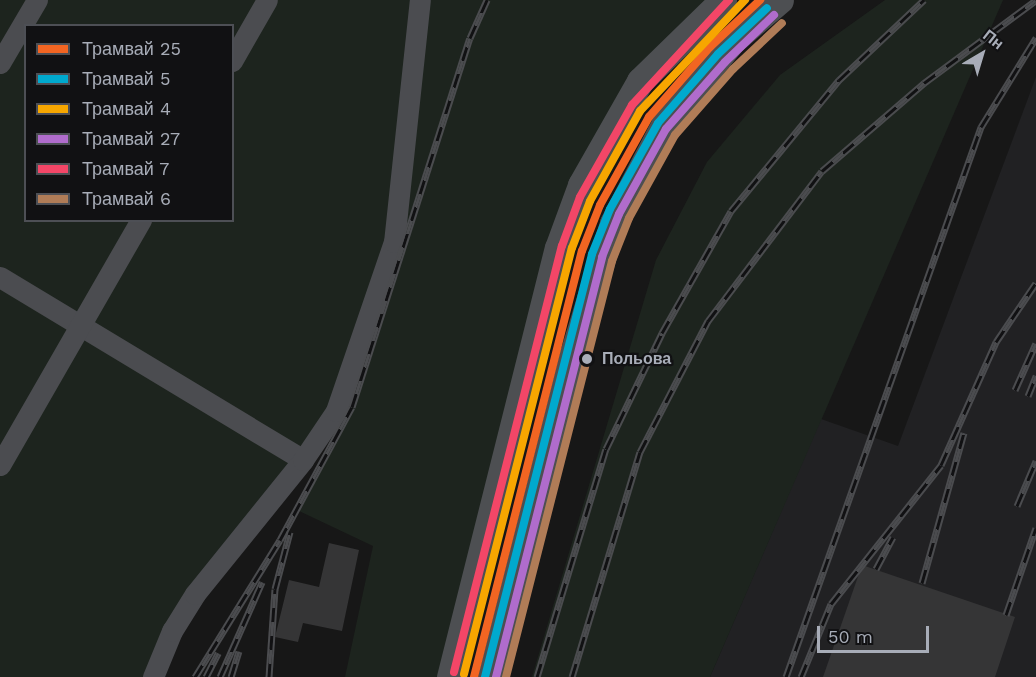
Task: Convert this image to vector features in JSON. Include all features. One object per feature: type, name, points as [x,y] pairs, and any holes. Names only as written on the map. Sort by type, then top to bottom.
[{"type":"main road","points":[[450,677],[555,259],[581,185],[640,81],[723,0]]},
{"type":"main road","points":[[491,677],[578,334],[613,223],[665,123],[719,55],[780,0]]},
{"type":"street","points":[[0,63],[37,0]]},
{"type":"street","points":[[234,58],[267,0]]},
{"type":"street","points":[[153,677],[172,631],[195,594],[303,460],[336,411],[394,242],[420,0]]},
{"type":"street","points":[[0,465],[140,222]]},
{"type":"street","points":[[0,277],[303,460]]},
{"type":"shaded area","points":[[0,0],[723,0],[596,155],[450,677],[345,677],[373,546],[297,510],[334,446],[368,368],[405,246],[395,242],[336,411],[251,524],[153,677],[0,677]]},
{"type":"shaded area","points":[[885,0],[1003,0],[710,677],[532,677],[656,260],[707,162],[780,75]]},
{"type":"shaded area","points":[[1036,77],[1036,677],[710,677],[821,419],[898,446]]},
{"type":"building","points":[[329,543],[359,550],[342,631],[303,623],[298,642],[275,637],[289,580],[319,587]]},
{"type":"building","points":[[862,565],[1015,617],[995,677],[823,677]]},
{"type":"railway","points":[[195,677],[280,540],[352,407],[470,38],[487,0]]},
{"type":"railway","points":[[537,677],[606,449],[662,333],[731,211],[839,80],[924,0]]},
{"type":"railway","points":[[572,677],[640,452],[708,321],[822,171],[924,83],[1036,0]]},
{"type":"railway","points":[[786,677],[981,127],[1036,38]]},
{"type":"railway","points":[[801,677],[831,604],[941,465],[996,342],[1036,283]]},
{"type":"railway","points":[[1015,390],[1036,343]]},
{"type":"railway","points":[[1028,396],[1036,376]]},
{"type":"railway","points":[[922,583],[964,433]]},
{"type":"railway","points":[[1017,506],[1036,461]]},
{"type":"railway","points":[[1006,615],[1036,528]]},
{"type":"railway","points":[[269,677],[275,589],[290,532]]},
{"type":"railway","points":[[876,569],[893,537]]},
{"type":"railway","points":[[220,677],[262,582]]},
{"type":"railway","points":[[231,677],[239,651]]},
{"type":"railway","points":[[206,677],[218,653]]},
{"type":"tram line","name":"7","points":[[454,672],[562,246],[580,197],[632,105],[729,0]]},
{"type":"tram line","name":"4","points":[[464,674],[572,248],[590,201],[640,111],[745,0]]},
{"type":"tram line","name":"25","points":[[474,677],[582,251],[600,205],[649,117],[710,47],[760,0]]},
{"type":"tram line","name":"5","points":[[485,677],[592,254],[610,209],[658,123],[718,54],[767,8]]},
{"type":"tram line","name":"27","points":[[496,677],[602,257],[619,214],[666,129],[725,62],[774,15]]},
{"type":"tram line","name":"6","points":[[506,677],[612,261],[629,218],[675,135],[733,69],[782,23]]},
{"type":"place","name":"Польова","points":[[587,359]]}]
